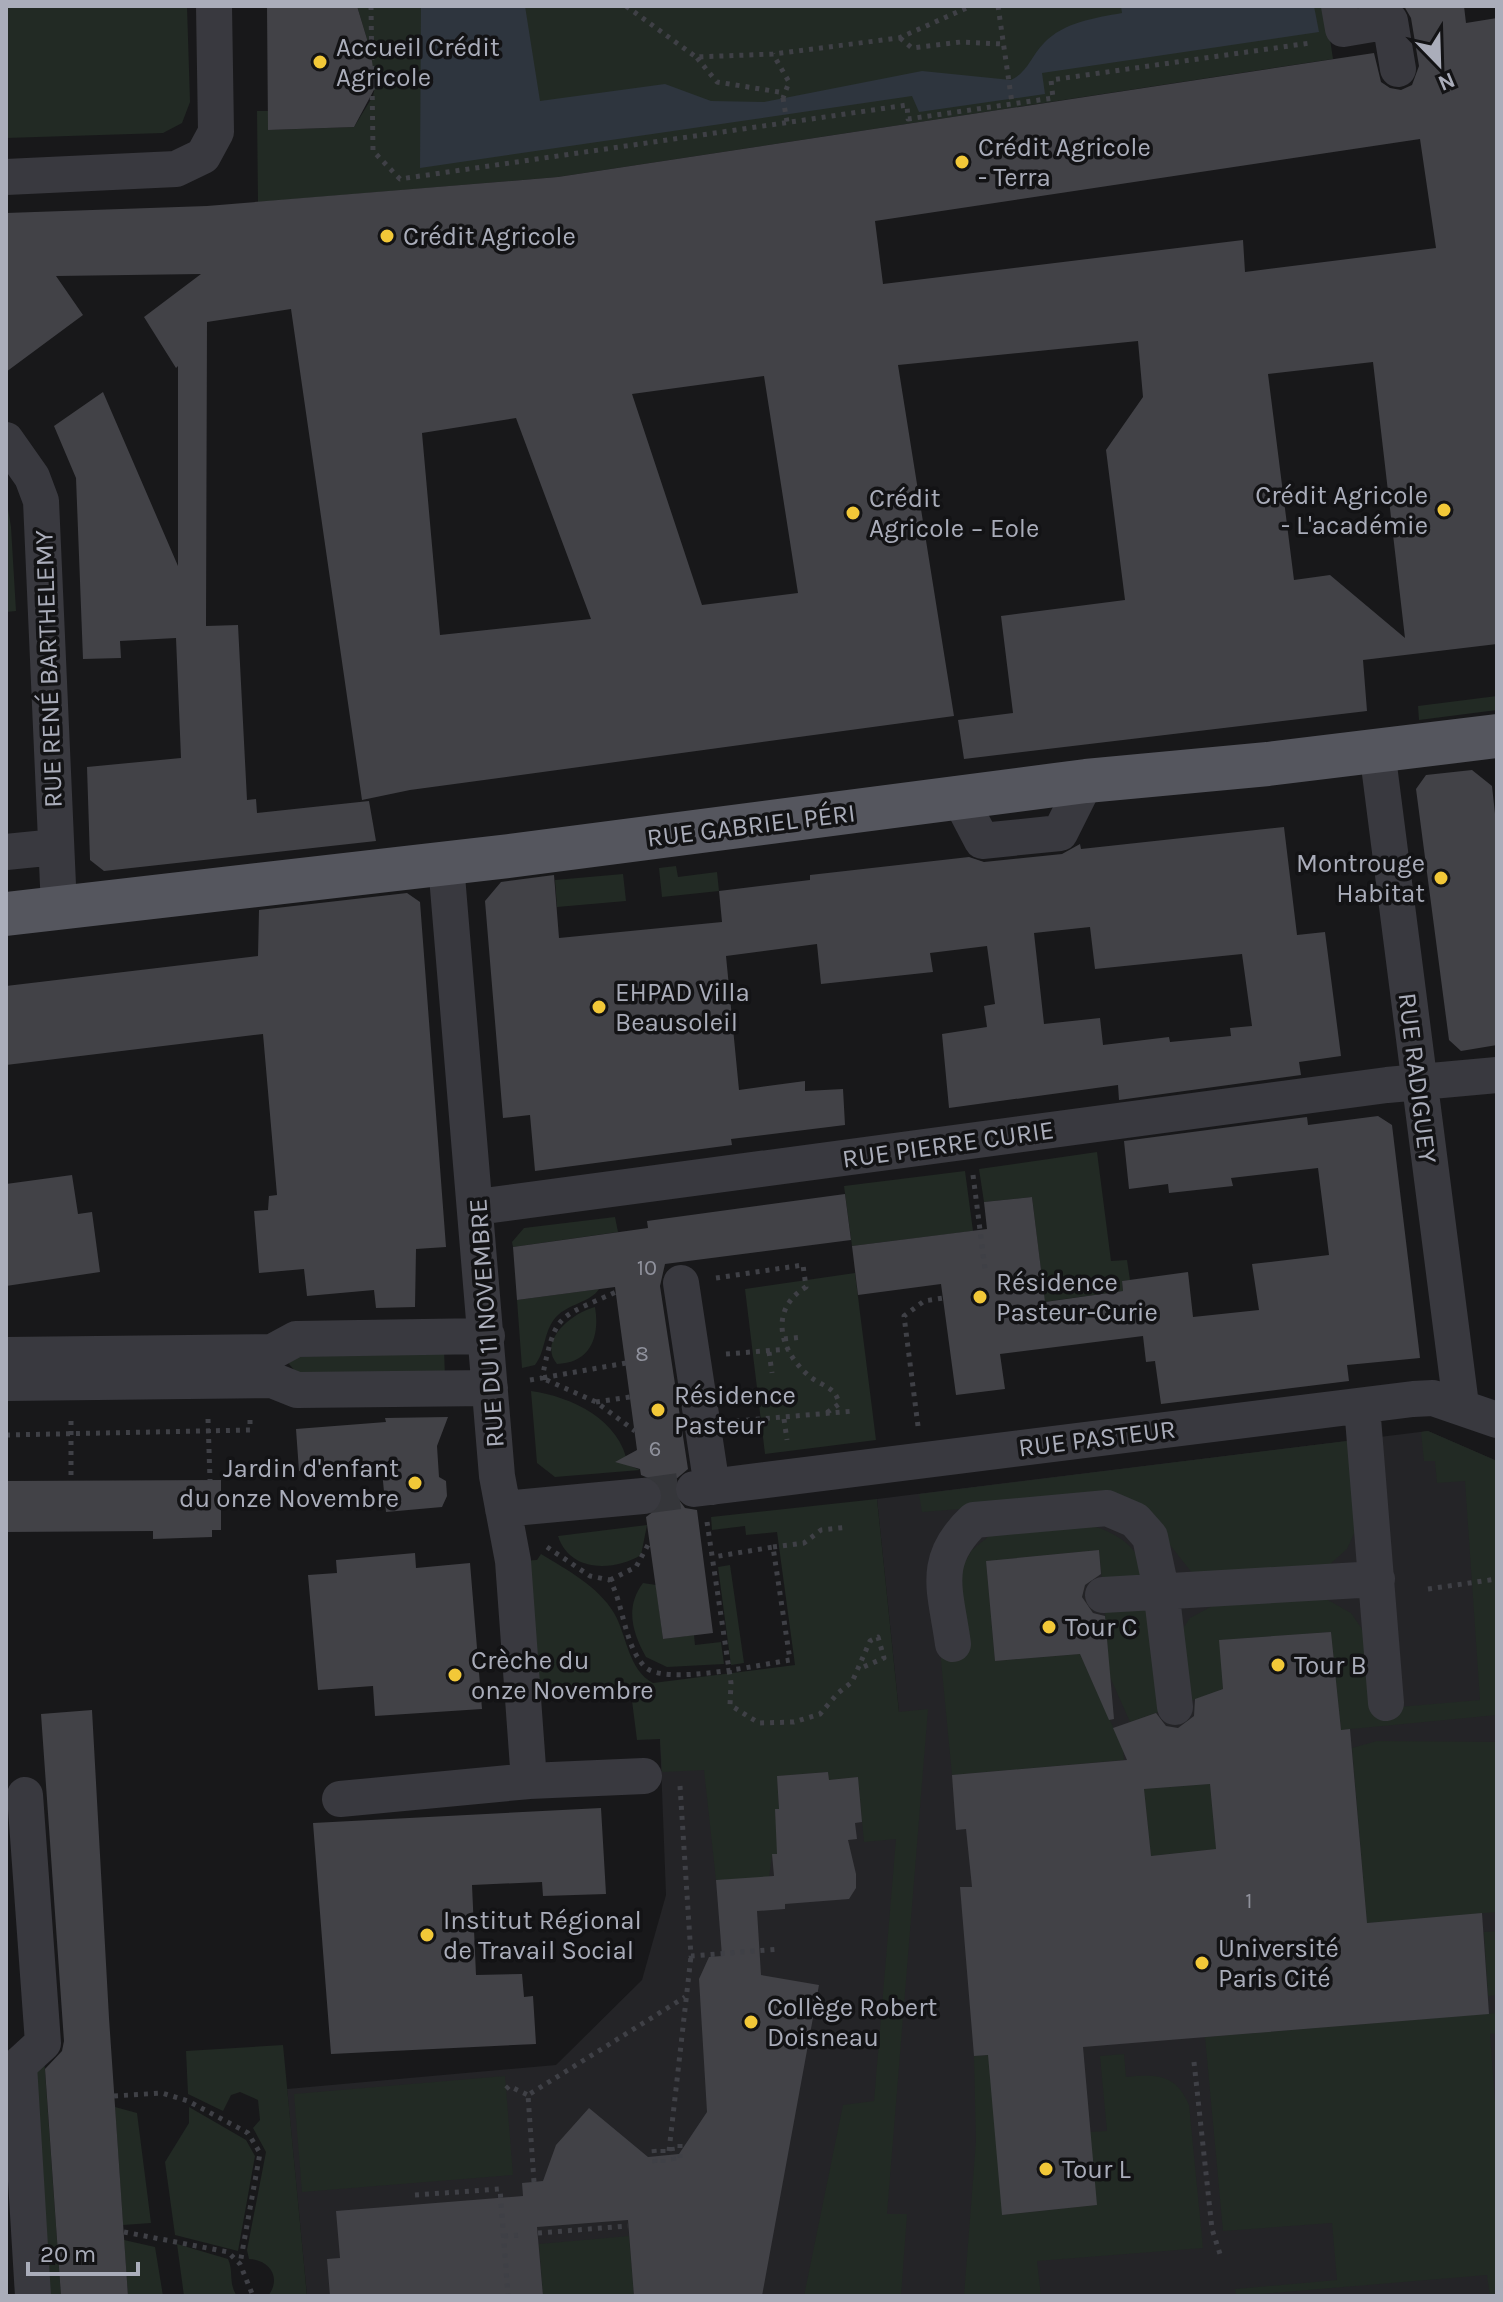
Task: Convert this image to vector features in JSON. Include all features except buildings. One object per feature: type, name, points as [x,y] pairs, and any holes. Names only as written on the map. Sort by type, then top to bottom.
[{"type":"main road","name":"RUE GABRIEL PÉRI","points":[[6,914],[112,905],[446,864],[1086,781],[1497,736]]},
{"type":"street","points":[[6,177],[176,169],[203,156],[216,132],[214,6]]},
{"type":"street","points":[[1341,17],[1390,21],[1398,69]]},
{"type":"street","name":"RUE RENÉ BARTHELEMY","points":[[6,440],[32,477],[41,501],[59,908]]},
{"type":"street","name":"RUE RADIGUEY","points":[[1377,750],[1461,1405]]},
{"type":"street","points":[[6,852],[56,847]]},
{"type":"street","name":"RUE DU 11 NOVEMBRE","points":[[446,864],[490,1388],[503,1509],[513,1561],[529,1781]]},
{"type":"street","name":"RUE PIERRE CURIE","points":[[477,1207],[1419,1081],[1497,1075]]},
{"type":"street","points":[[681,1283],[702,1422],[704,1498]]},
{"type":"street","points":[[6,1383],[272,1366],[296,1339],[487,1336]]},
{"type":"street","points":[[6,1355],[272,1366],[297,1390],[490,1388]]},
{"type":"street","name":"RUE PASTEUR","points":[[704,1498],[1433,1398],[1461,1405],[1497,1420]]},
{"type":"street","points":[[1362,1406],[1386,1703]]},
{"type":"street","points":[[503,1509],[643,1496]]},
{"type":"street","points":[[953,1644],[944,1576],[946,1554],[974,1520],[1107,1508],[1135,1520],[1150,1537],[1161,1589],[1175,1707]]},
{"type":"street","points":[[1103,1595],[1161,1589],[1377,1579]]},
{"type":"street","points":[[340,1799],[529,1781],[644,1776]]},
{"type":"street","points":[[25,1795],[43,2043],[19,2065],[33,2296]]},
{"type":"path","points":[[371,6],[373,151],[400,179],[787,120],[907,105],[908,119],[1053,98],[1051,80],[1330,40],[1341,17]]},
{"type":"path","points":[[626,6],[696,57],[717,82],[779,92],[787,120]]},
{"type":"path","points":[[696,57],[773,54],[899,38],[971,6]]},
{"type":"path","points":[[998,6],[1012,103]]},
{"type":"path","points":[[899,38],[912,48],[961,42],[1003,44]]},
{"type":"path","points":[[773,54],[789,82],[783,98]]},
{"type":"path","points":[[973,1170],[985,1269]]},
{"type":"path","points":[[681,1283],[803,1265],[806,1287],[795,1294],[782,1310],[784,1339],[805,1372],[827,1385],[838,1396],[839,1404],[825,1414]]},
{"type":"path","points":[[542,1378],[550,1335],[560,1320],[573,1309],[616,1292]]},
{"type":"path","points":[[919,1435],[904,1316],[924,1301],[943,1298]]},
{"type":"path","points":[[784,1339],[802,1337]]},
{"type":"path","points":[[692,1353],[789,1349]]},
{"type":"path","points":[[769,1352],[772,1373]]},
{"type":"path","points":[[530,1380],[626,1363]]},
{"type":"path","points":[[542,1378],[596,1402],[635,1431]]},
{"type":"path","points":[[596,1402],[630,1397]]},
{"type":"path","points":[[702,1422],[784,1419],[854,1411]]},
{"type":"path","points":[[208,1419],[210,1480]]},
{"type":"path","points":[[6,1435],[250,1430],[250,1419]]},
{"type":"path","points":[[784,1419],[787,1440]]},
{"type":"path","points":[[71,1421],[71,1481]]},
{"type":"path","points":[[704,1498],[729,1669],[730,1705],[759,1723],[794,1722],[820,1714],[852,1682],[861,1668],[870,1641],[878,1637],[884,1658],[861,1668]]},
{"type":"path","points":[[713,1557],[804,1543],[821,1530],[848,1527]]},
{"type":"path","points":[[543,1544],[590,1576],[610,1580],[636,1567],[649,1543]]},
{"type":"path","points":[[610,1580],[645,1667],[672,1675],[790,1660],[773,1547]]},
{"type":"path","points":[[1428,1589],[1497,1579]]},
{"type":"path","points":[[663,2163],[668,2149],[691,1956],[679,1778]]},
{"type":"path","points":[[691,1956],[780,1949]]},
{"type":"path","points":[[528,2095],[685,1997]]},
{"type":"path","points":[[1194,2062],[1212,2229],[1220,2254]]},
{"type":"path","points":[[506,2089],[509,2086],[528,2095]]},
{"type":"path","points":[[114,2096],[162,2093],[188,2101],[248,2133],[260,2153],[240,2264]]},
{"type":"path","points":[[528,2095],[534,2182]]},
{"type":"path","points":[[668,2149],[677,2162],[680,2144]]},
{"type":"path","points":[[654,2149],[655,2163]]},
{"type":"path","points":[[415,2195],[500,2189],[508,2296]]},
{"type":"path","points":[[538,2233],[628,2226]]},
{"type":"path","points":[[124,2232],[228,2252],[240,2264],[253,2296]]},
{"type":"path","points":[[504,2236],[521,2235]]},
{"type":"shaded area","points":[[6,6],[187,6],[190,102],[182,123],[163,133],[6,138]]},
{"type":"shaded area","points":[[357,6],[1325,6],[1333,59],[558,177],[258,202],[257,111],[268,111],[269,130],[354,127],[373,96],[375,86],[370,49]]},
{"type":"shaded area","points":[[421,6],[525,6],[540,101],[665,84],[711,101],[764,102],[922,71],[1011,80],[1022,73],[1052,36],[1080,22],[1122,13],[1121,6],[1314,6],[1319,32],[1042,73],[1045,94],[919,112],[912,96],[420,168]]},
{"type":"shaded area","points":[[6,497],[16,611],[6,612]]},
{"type":"shaded area","points":[[1497,696],[1497,710],[1419,720],[1418,706]]},
{"type":"shaded area","points":[[676,866],[678,877],[717,872],[719,891],[662,897],[659,868]]},
{"type":"shaded area","points":[[623,874],[626,901],[557,907],[555,880]]},
{"type":"shaded area","points":[[1097,1152],[1111,1261],[1127,1260],[1130,1280],[1122,1281],[1123,1291],[1006,1307],[1043,1287],[1032,1197],[984,1202],[979,1169]]},
{"type":"shaded area","points":[[965,1171],[973,1231],[852,1246],[844,1186]]},
{"type":"shaded area","points":[[615,1217],[618,1232],[513,1247],[512,1242],[524,1228]]},
{"type":"shaded area","points":[[855,1273],[876,1440],[765,1454],[745,1289]]},
{"type":"shaded area","points":[[599,1289],[556,1317],[535,1365],[522,1368],[517,1300]]},
{"type":"shaded area","points":[[595,1307],[596,1328],[591,1346],[578,1359],[557,1364],[552,1355],[552,1346],[561,1328],[577,1315]]},
{"type":"shaded area","points":[[444,1349],[445,1377],[304,1381],[289,1364],[292,1355]]},
{"type":"shaded area","points":[[531,1391],[562,1399],[592,1413],[615,1435],[628,1465],[640,1470],[555,1477],[537,1463]]},
{"type":"shaded area","name":"Université Paris Cité","points":[[1428,1431],[1497,1461],[1497,2296],[307,2296],[287,2089],[556,2065],[642,1980],[666,1895],[660,1738],[899,1712],[877,1499]]},
{"type":"shaded area","points":[[1428,1431],[1497,1461],[1497,1715],[1341,1730],[1331,1632],[1220,1640],[1223,1689],[1186,1703],[1178,1636],[1190,1618],[1214,1605],[1326,1599],[1351,1613],[1364,1632],[1375,1709],[1480,1700],[1465,1481],[1437,1483],[1435,1461],[1424,1461],[1421,1432]]},
{"type":"shaded area","points":[[1355,1440],[1357,1527],[1347,1549],[1329,1565],[1193,1574],[1166,1540],[1091,1499],[922,1512],[919,1494]]},
{"type":"shaded area","points":[[877,1499],[899,1712],[928,1709],[887,2214],[907,2214],[901,2296],[804,2296],[843,2105],[874,2101],[896,1839],[864,1842],[858,1777],[829,1780],[828,1772],[777,1776],[779,1809],[775,1810],[779,1854],[772,1855],[769,1878],[716,1880],[704,1770],[662,1772],[660,1739],[637,1740],[630,1685],[532,1693],[520,1561],[537,1560],[541,1554],[600,1595],[614,1613],[638,1670],[653,1683],[795,1665],[777,1532],[746,1535],[745,1526],[712,1530],[711,1517]]},
{"type":"shaded area","points":[[1083,1523],[1108,1531],[1126,1543],[1140,1560],[1148,1584],[1103,1590],[1099,1550],[986,1561],[995,1661],[1080,1654],[1123,1749],[1124,1760],[952,1775],[940,1650],[962,1567],[972,1550],[994,1532]]},
{"type":"shaded area","points":[[647,1525],[641,1555],[606,1566],[572,1557],[558,1536]]},
{"type":"shaded area","points":[[730,1565],[744,1663],[731,1665],[718,1567]]},
{"type":"shaded area","points":[[643,1583],[656,1585],[663,1639],[694,1635],[695,1645],[721,1642],[724,1664],[667,1667],[646,1657],[632,1620],[634,1601]]},
{"type":"shaded area","points":[[1148,1597],[1167,1709],[1130,1722],[1099,1652],[1108,1651],[1104,1602]]},
{"type":"shaded area","points":[[1377,1741],[1497,1742],[1497,1912],[1367,1923],[1352,1748]]},
{"type":"shaded area","points":[[1210,1784],[1216,1849],[1151,1856],[1144,1789]]},
{"type":"shaded area","points":[[1497,1931],[1497,1995],[1488,1996],[1484,1932]]},
{"type":"shaded area","points":[[1497,2013],[1497,2033],[1490,2034],[1497,2129],[1497,2296],[1490,2296],[1487,2275],[1236,2296],[1235,2289],[1337,2280],[1332,2223],[1223,2231],[1205,2037]]},
{"type":"shaded area","points":[[283,2045],[307,2296],[268,2296],[274,2283],[272,2271],[263,2263],[249,2259],[247,2250],[266,2152],[253,2128],[260,2120],[258,2100],[240,2092],[231,2095],[223,2111],[188,2094],[186,2051]]},
{"type":"shaded area","points":[[1067,2049],[1002,2215],[1096,2205],[1090,2132],[1107,2131],[1100,2056],[1124,2054],[1126,2077],[1164,2078],[1178,2087],[1189,2105],[1203,2248],[1037,2261],[1041,2296],[964,2296],[976,2141],[974,2056]]},
{"type":"shaded area","points":[[44,2057],[61,2296],[41,2296],[26,2059]]},
{"type":"shaded area","points":[[505,2076],[513,2175],[302,2192],[294,2094]]},
{"type":"shaded area","points":[[115,2107],[137,2113],[151,2223],[123,2225]]},
{"type":"shaded area","points":[[189,2107],[246,2140],[255,2156],[238,2251],[175,2235],[165,2162],[189,2123]]},
{"type":"shaded area","points":[[629,2236],[634,2296],[543,2296],[539,2244]]},
{"type":"shaded area","points":[[124,2240],[155,2247],[163,2296],[128,2296]]},
{"type":"shaded area","points":[[177,2244],[228,2259],[237,2296],[184,2296]]},
{"type":"tunnel","points":[[643,1496],[694,1489]]},
{"type":"place","name":"Accueil Crédit Agricole","points":[[320,62]]},
{"type":"place","name":"Crédit Agricole - Terra","points":[[962,162]]},
{"type":"place","name":"Crédit Agricole","points":[[387,236]]},
{"type":"place","name":"Crédit Agricole - L'académie","points":[[1444,510]]},
{"type":"place","name":"Crédit Agricole − Eole","points":[[853,513]]},
{"type":"place","name":"Montrouge Habitat","points":[[1441,878]]},
{"type":"place","name":"EHPAD Villa Beausoleil","points":[[599,1007]]},
{"type":"place","name":"Résidence Pasteur-Curie","points":[[980,1297]]},
{"type":"place","name":"Résidence Pasteur","points":[[658,1410]]},
{"type":"place","name":"Jardin d'enfant du onze Novembre","points":[[415,1483]]},
{"type":"place","name":"Tour C","points":[[1049,1627]]},
{"type":"place","name":"Tour B","points":[[1278,1665]]},
{"type":"place","name":"Crèche du onze Novembre","points":[[455,1675]]},
{"type":"place","name":"Institut Régional de Travail Social","points":[[427,1935]]},
{"type":"place","name":"Université Paris Cité","points":[[1202,1963]]},
{"type":"place","name":"Collège Robert Doisneau","points":[[751,2022]]},
{"type":"place","name":"Tour L","points":[[1046,2169]]}]
